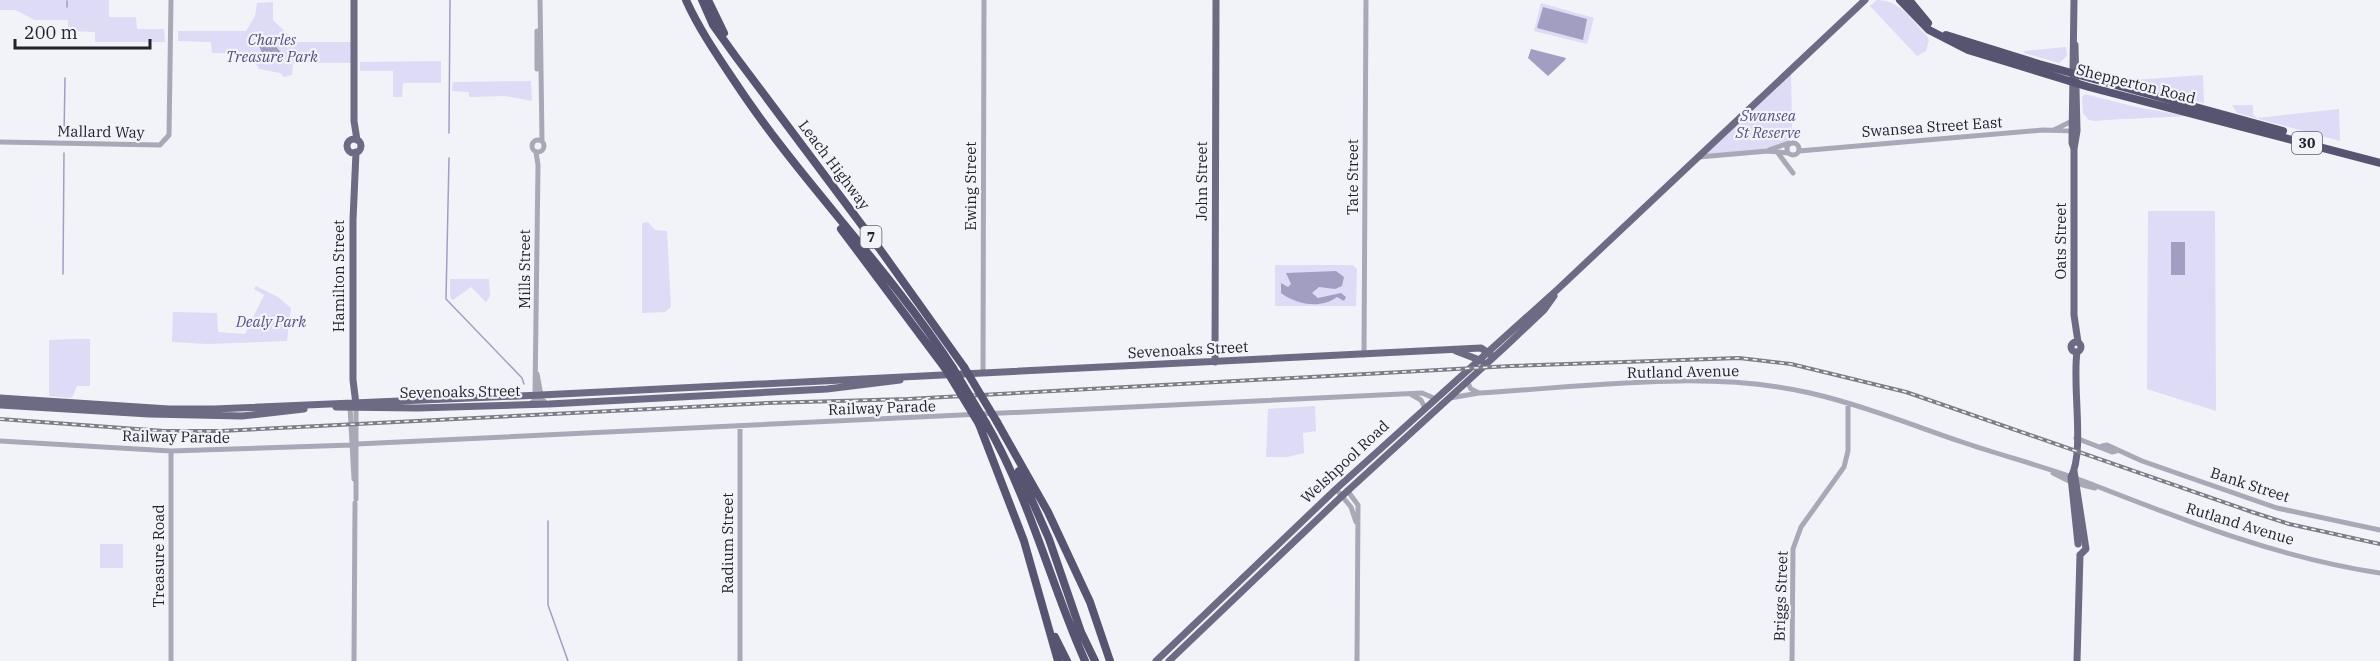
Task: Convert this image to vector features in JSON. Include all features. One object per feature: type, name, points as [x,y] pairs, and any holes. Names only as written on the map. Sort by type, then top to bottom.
[{"type":"highway","name":"7","points":[[688,0],[706,40],[748,102],[901,298],[949,368],[983,424],[1018,484],[1066,619],[1085,661]]},
{"type":"highway","name":"Leach Highway","points":[[702,0],[714,25],[736,57],[886,257],[964,367],[1004,435]]},
{"type":"highway","points":[[708,0],[736,57]]},
{"type":"highway","name":"Shepperton Road","points":[[1898,0],[1908,4],[1946,35],[2075,78],[2380,164]]},
{"type":"highway","name":"Shepperton Road","points":[[2075,78],[2233,116],[2380,158]]},
{"type":"highway","points":[[748,102],[939,359],[949,368]]},
{"type":"highway","points":[[901,298],[939,359]]},
{"type":"highway","points":[[983,424],[1052,630],[1067,661]]},
{"type":"highway","name":"7","points":[[1004,435],[1048,538],[1081,632],[1095,661]]},
{"type":"highway","name":"7","points":[[1004,435],[1057,531],[1090,602],[1110,661]]},
{"type":"highway","points":[[1035,579],[1058,661]]},
{"type":"main road","points":[[354,0],[354,140],[361,146],[353,152],[347,145],[354,140]]},
{"type":"main road","name":"John Street","points":[[1215,0],[1215,362]]},
{"type":"main road","name":"Welshpool Road","points":[[1169,661],[1345,493],[1467,382],[1558,289],[1866,0]]},
{"type":"main road","name":"Oats Street","points":[[2074,0],[2076,438],[2074,479],[2080,544],[2085,551],[2080,555],[2077,661]]},
{"type":"main road","name":"Oats Street","points":[[2074,131],[2072,121],[2075,78]]},
{"type":"main road","name":"Hamilton Street","points":[[353,152],[355,172],[353,404]]},
{"type":"main road","name":"Sevenoaks Street","points":[[0,398],[169,409],[353,404],[1481,348],[1491,356]]},
{"type":"main road","name":"Sevenoaks Street","points":[[1456,351],[1478,361]]},
{"type":"main road","name":"Welshpool Road","points":[[1156,661],[1425,408],[1478,361],[1491,356]]},
{"type":"main road","name":"Sevenoaks Street","points":[[0,405],[149,414],[242,416],[353,404],[418,408],[549,404],[854,387],[920,376]]},
{"type":"street","name":"Mallard Way","points":[[0,142],[160,145],[166,141],[169,135],[171,0]]},
{"type":"street","points":[[538,0],[538,140],[532,147],[539,152],[545,147],[538,140]]},
{"type":"street","name":"Ewing Street","points":[[983,372],[984,0]]},
{"type":"street","name":"Tate Street","points":[[1364,355],[1366,0]]},
{"type":"street","name":"Swansea Street East","points":[[2054,130],[2072,121]]},
{"type":"street","name":"Swansea Street East","points":[[1799,148],[2054,130],[2074,131]]},
{"type":"street","points":[[1699,157],[1768,151],[1794,155],[1799,148],[1793,142],[1768,151]]},
{"type":"street","points":[[1788,153],[1786,149],[1789,143]]},
{"type":"street","name":"Mills Street","points":[[538,396],[539,152]]},
{"type":"street","points":[[1777,152],[1793,173]]},
{"type":"street","name":"Rutland Avenue","points":[[1450,398],[1479,393],[1718,381],[1765,385],[1848,403],[2074,479],[2223,534],[2331,564],[2380,573]]},
{"type":"street","points":[[1467,382],[1471,389],[1479,393]]},
{"type":"street","points":[[710,395],[724,385],[730,394]]},
{"type":"street","name":"Railway Parade","points":[[0,441],[171,451],[355,445],[1425,393],[1436,399]]},
{"type":"street","points":[[1408,394],[1421,400],[1425,408]]},
{"type":"street","points":[[530,404],[538,396],[549,404]]},
{"type":"street","name":"Briggs Street","points":[[1792,661],[1793,549],[1800,527],[1844,467],[1848,451],[1848,403]]},
{"type":"street","name":"Hamilton Street","points":[[353,404],[355,445],[354,661]]},
{"type":"street","name":"Radium Street","points":[[740,426],[740,661]]},
{"type":"street","name":"Bank Street","points":[[2076,438],[2277,508],[2380,530]]},
{"type":"street","name":"Treasure Road","points":[[171,451],[171,661]]},
{"type":"street","points":[[1339,487],[1358,505],[1357,661]]},
{"type":"green space","points":[[0,0],[109,0],[109,17],[136,17],[137,29],[164,29],[165,42],[95,42],[95,32],[68,31],[68,20],[35,20],[15,10],[0,10]]},
{"type":"green space","points":[[1877,0],[1893,3],[1910,18],[1929,40],[1926,51],[1917,56],[1870,6]]},
{"type":"green space","name":"Charles Treasure Park","points":[[273,2],[273,20],[296,42],[351,42],[351,63],[293,63],[292,75],[284,77],[280,73],[259,69],[249,53],[212,53],[211,42],[178,41],[178,31],[246,31],[255,16],[257,3]]},
{"type":"green space","points":[[1541,3],[1594,18],[1587,44],[1534,31]]},
{"type":"green space","points":[[2066,47],[2067,56],[2059,63],[2024,53],[2024,51]]},
{"type":"green space","name":"Charles Treasure Park","points":[[441,61],[441,83],[403,83],[402,97],[393,97],[393,71],[360,71],[360,62]]},
{"type":"green space","name":"Swansea St Reserve","points":[[1791,71],[1792,128],[1789,143],[1766,151],[1699,157]]},
{"type":"green space","points":[[2203,75],[2204,103],[2119,81]]},
{"type":"green space","points":[[531,81],[532,101],[505,96],[469,97],[469,92],[452,91],[453,82]]},
{"type":"green space","points":[[2085,94],[2136,107],[2188,116],[2089,120],[2083,113],[2082,97]]},
{"type":"green space","points":[[2232,105],[2253,105],[2253,114],[2257,118],[2339,109],[2340,141],[2237,113]]},
{"type":"green space","points":[[2148,211],[2215,211],[2216,411],[2147,389]]},
{"type":"green space","points":[[648,222],[655,230],[667,231],[671,307],[665,312],[642,313],[642,223]]},
{"type":"green space","points":[[1275,265],[1353,265],[1357,269],[1356,306],[1275,306]]},
{"type":"green space","points":[[450,279],[489,279],[490,296],[486,302],[471,287],[453,300],[450,297]]},
{"type":"green space","name":"Dealy Park","points":[[256,286],[278,297],[291,308],[287,341],[207,344],[172,342],[173,312],[217,313],[218,332],[245,334],[264,295],[254,289]]},
{"type":"green space","points":[[90,339],[90,386],[77,386],[72,398],[49,396],[49,340]]},
{"type":"green space","points":[[1315,406],[1316,431],[1303,433],[1304,453],[1287,457],[1266,457],[1268,409]]},
{"type":"green space","points":[[100,544],[123,544],[123,568],[100,568]]},
{"type":"shaded area","points":[[1543,7],[1587,19],[1583,40],[1537,28]]},
{"type":"shaded area","points":[[262,38],[272,42],[284,55],[282,60],[264,57],[259,46]]},
{"type":"shaded area","points":[[1531,49],[1566,58],[1548,76],[1528,58]]},
{"type":"shaded area","points":[[2171,242],[2185,242],[2185,275],[2171,275]]},
{"type":"shaded area","points":[[1336,271],[1344,277],[1342,286],[1335,289],[1319,287],[1312,293],[1318,298],[1341,293],[1346,297],[1344,301],[1337,297],[1324,303],[1309,304],[1281,293],[1281,283],[1288,287],[1291,284],[1286,273]]},
{"type":"waterway","points":[[449,133],[450,0]]},
{"type":"waterway","points":[[67,1],[67,7]]},
{"type":"waterway","points":[[64,136],[65,78]]},
{"type":"waterway","points":[[63,274],[64,153]]},
{"type":"waterway","points":[[449,158],[446,299],[522,378],[524,384]]},
{"type":"waterway","points":[[548,521],[548,605],[568,661]]},
{"type":"railway","points":[[0,419],[164,431],[221,431],[767,403],[908,399],[1511,366],[1739,358],[1791,364],[1906,392],[2289,524],[2380,544]]}]
